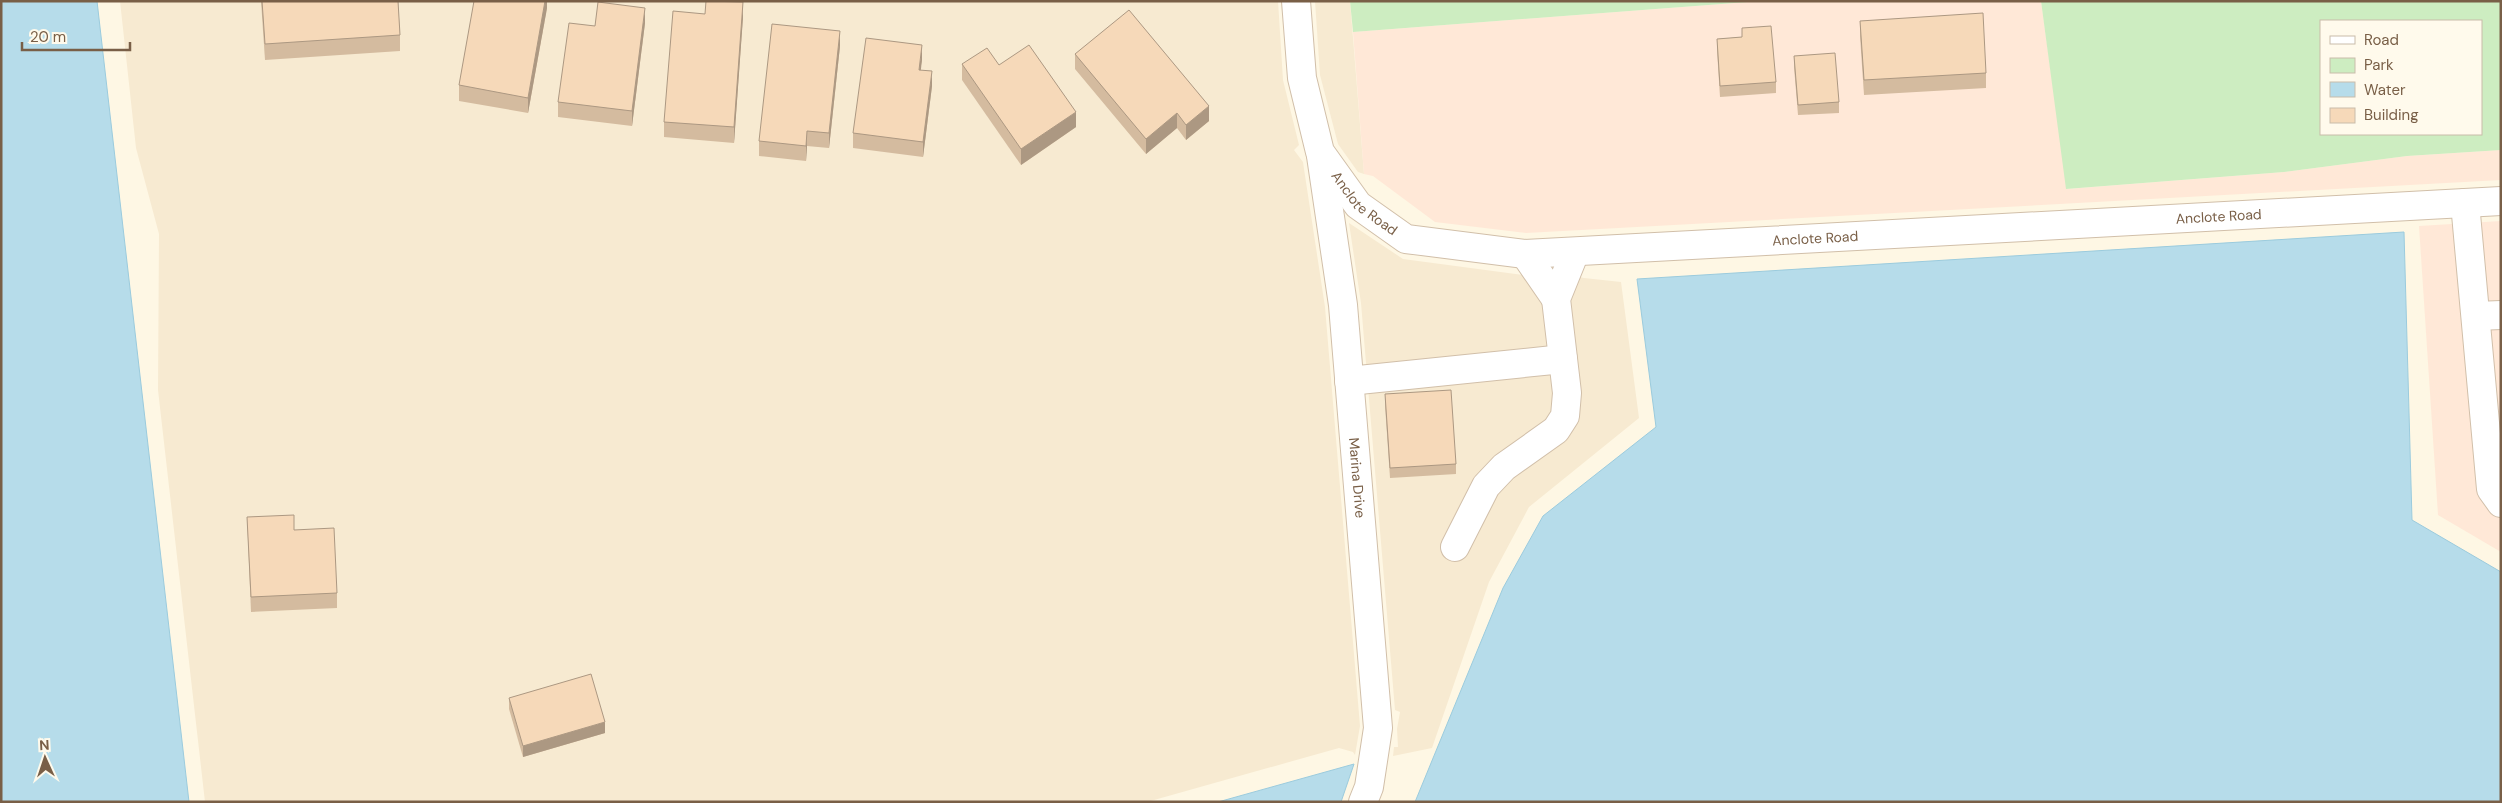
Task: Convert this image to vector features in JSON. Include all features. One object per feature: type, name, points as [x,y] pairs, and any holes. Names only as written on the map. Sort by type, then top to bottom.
[{"type":"street","name":"Anclote Road","points":[[1296,1],[1302,78],[1320,152],[1358,205],[1406,239],[1525,254],[2501,200]]},
{"type":"street","name":"Marina Drive","points":[[1320,152],[1343,305],[1378,728],[1369,787],[1363,802]]},
{"type":"street","points":[[2465,202],[2488,316],[2491,489],[2501,503]]},
{"type":"street","points":[[1556,299],[1575,252]]},
{"type":"street","points":[[1455,547],[1486,486],[1504,466],[1556,430],[1565,416],[1567,393],[1556,299],[1525,254]]},
{"type":"street","points":[[1349,381],[1563,359]]},
{"type":"shaded area","points":[[120,1],[1278,1],[1283,80],[1299,145],[1294,150],[1303,162],[1325,307],[1360,726],[1355,755],[1353,752],[1339,748],[1147,802],[205,802],[158,390],[159,234],[136,148]]},
{"type":"shaded area","points":[[1315,1],[1350,1],[1364,174],[1358,172],[1338,144],[1320,75]]},
{"type":"shaded area","points":[[1761,1],[2041,1],[2067,189],[2284,172],[2407,156],[2501,150],[2501,180],[1526,233],[1435,222],[1373,176],[1364,174],[1353,32]]},
{"type":"shaded area","points":[[2501,221],[2501,552],[2438,515],[2419,226]]},
{"type":"shaded area","points":[[1349,223],[1403,259],[1523,275],[1561,273],[1584,278],[1621,282],[1639,418],[1529,507],[1489,582],[1432,748],[1393,756],[1394,747],[1398,747],[1397,729],[1400,712],[1395,710],[1361,303]]},
{"type":"green space","points":[[1350,1],[1761,1],[1353,32]]},
{"type":"green space","points":[[2041,1],[2501,1],[2501,150],[2407,156],[2284,172],[2066,189]]},
{"type":"water","points":[[1,1],[97,1],[189,802],[1,802]]},
{"type":"water","points":[[2404,232],[2412,520],[2501,572],[2501,802],[1415,802],[1503,588],[1543,516],[1656,427],[1637,279]]},
{"type":"water","points":[[1354,764],[1341,802],[1218,802]]},
{"type":"building","points":[[262,1],[398,1],[400,35],[265,44]]},
{"type":"building","points":[[474,1],[545,1],[528,98],[459,85]]},
{"type":"building","points":[[706,1],[743,2],[734,127],[664,122],[673,11],[705,14]]},
{"type":"building","points":[[598,2],[645,8],[632,111],[558,102],[569,23],[595,26]]},
{"type":"building","points":[[1129,10],[1209,106],[1186,125],[1177,113],[1146,139],[1075,54]]},
{"type":"building","points":[[1983,13],[1986,73],[1864,80],[1860,21]]},
{"type":"building","points":[[772,24],[840,31],[829,133],[807,131],[806,146],[759,141]]},
{"type":"building","points":[[1771,26],[1776,82],[1720,86],[1717,39],[1742,37],[1742,28]]},
{"type":"building","points":[[866,38],[922,45],[919,70],[932,71],[923,142],[853,133]]},
{"type":"building","points":[[1029,45],[1076,112],[1021,149],[962,64],[987,48],[999,65]]},
{"type":"building","points":[[1835,53],[1839,102],[1798,105],[1794,56]]},
{"type":"building","points":[[1451,390],[1456,464],[1390,468],[1385,394]]},
{"type":"building","points":[[294,515],[294,530],[334,528],[337,593],[251,597],[247,517]]},
{"type":"building","points":[[591,674],[605,722],[523,746],[509,698]]}]
